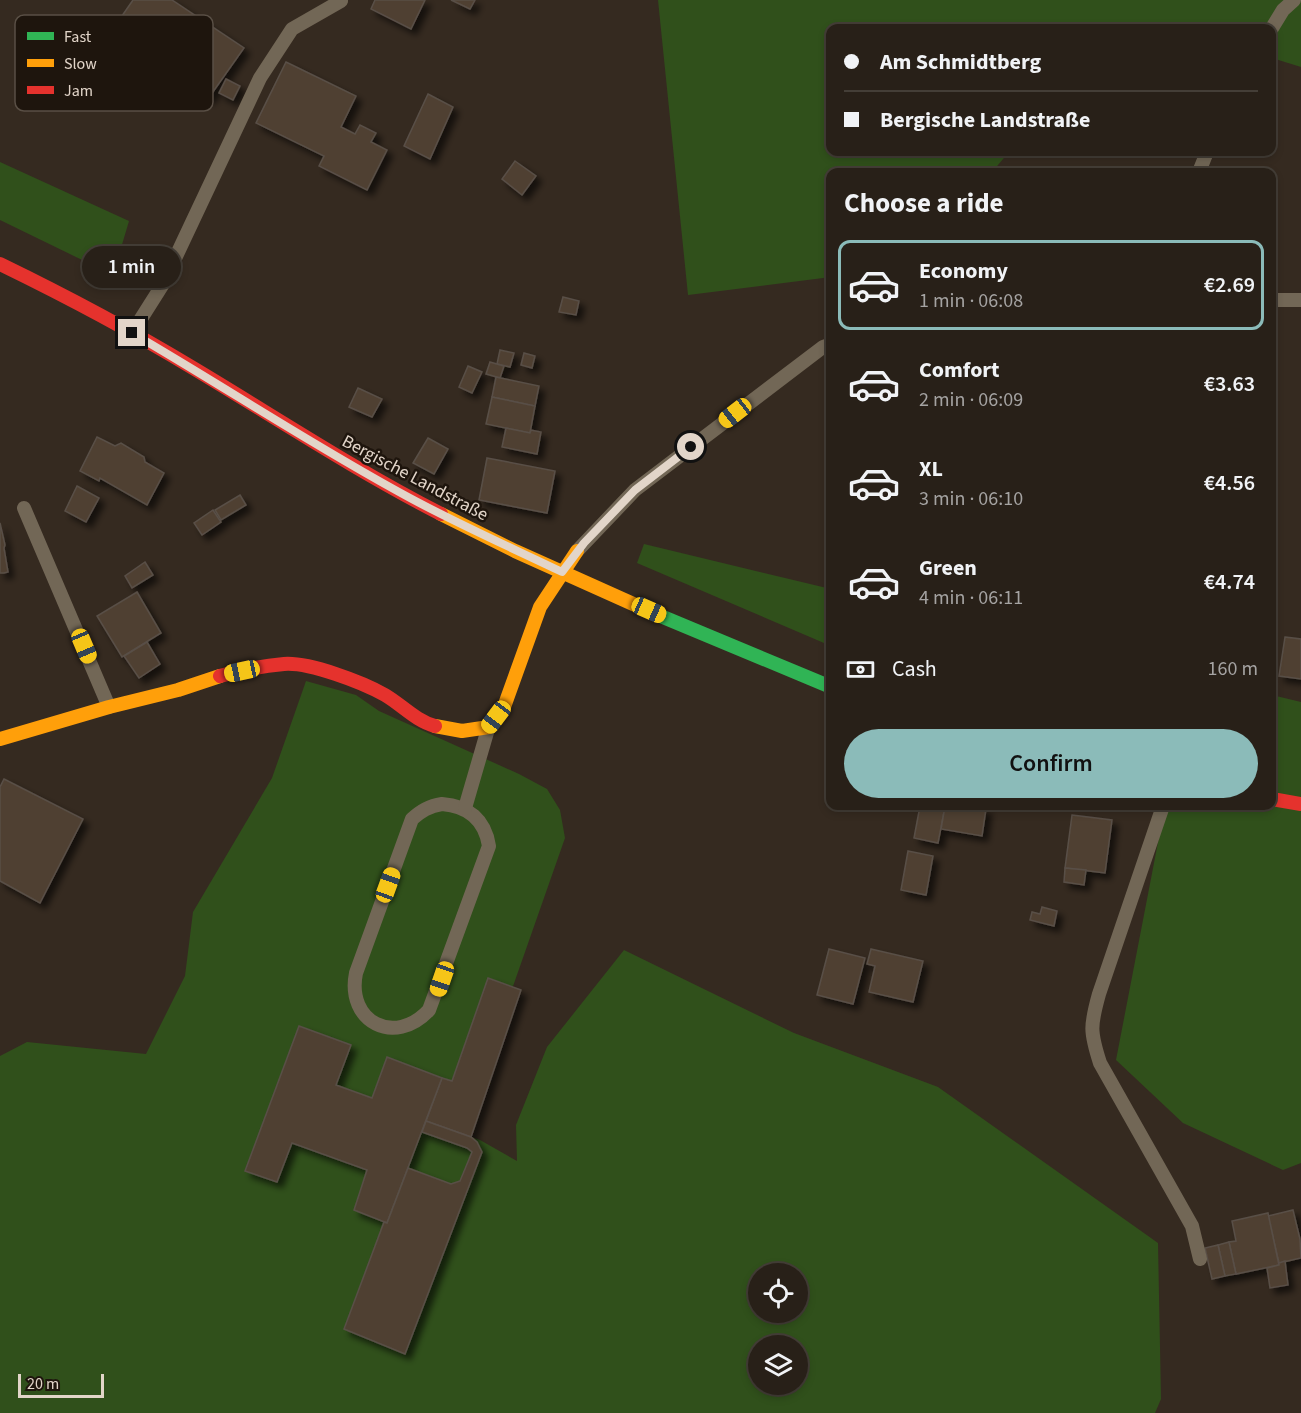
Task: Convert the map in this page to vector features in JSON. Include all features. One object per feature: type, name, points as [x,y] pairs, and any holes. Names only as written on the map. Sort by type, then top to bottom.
[{"type":"main road","name":"Bergische Landstraße","points":[[0,264],[71,299],[132,333],[411,499],[562,572],[714,639],[826,685]]},
{"type":"main road","points":[[0,739],[110,706],[178,690],[223,675],[285,664],[306,666],[357,682],[385,695],[426,724],[462,731],[489,727],[504,706],[540,607],[577,551]]},
{"type":"main road","points":[[1276,800],[1301,804]]},
{"type":"lane","points":[[1274,24],[1283,10],[1294,0]]},
{"type":"lane","points":[[132,333],[163,284],[260,78],[292,29],[341,1]]},
{"type":"lane","points":[[1276,300],[1301,300]]},
{"type":"lane","points":[[577,551],[635,490],[826,346]]},
{"type":"lane","points":[[24,508],[110,706]]},
{"type":"lane","points":[[465,808],[489,727]]},
{"type":"lane","points":[[442,804],[465,808],[482,824],[489,846],[434,1001],[429,1010],[412,1024],[402,1028],[380,1025],[360,1010],[353,986],[412,819],[431,806],[442,804]]},
{"type":"lane","points":[[1162,810],[1091,1023],[1100,1064],[1192,1226],[1200,1259]]},
{"type":"green space","points":[[658,0],[1301,0],[1301,67],[1276,59],[1276,24],[826,24],[826,156],[1006,156],[995,168],[826,168],[826,278],[688,295]]},
{"type":"green space","points":[[0,162],[129,221],[113,275],[0,220]]},
{"type":"green space","points":[[644,544],[826,588],[826,644],[637,563]]},
{"type":"green space","points":[[306,681],[356,695],[379,711],[519,774],[547,789],[560,810],[565,838],[463,1134],[480,1140],[517,1161],[516,1125],[547,1047],[624,950],[794,1033],[938,1087],[1158,1243],[1161,1399],[1155,1413],[0,1413],[0,1056],[27,1042],[146,1054],[185,976],[193,912],[272,778]]},
{"type":"green space","points":[[1276,696],[1301,702],[1301,1163],[1283,1170],[1183,1123],[1116,1060],[1164,810],[1276,810]]},
{"type":"building","points":[[133,0],[172,0],[194,15],[123,15]]},
{"type":"building","points":[[375,0],[425,0],[411,29],[371,9]]},
{"type":"building","points":[[451,0],[475,0],[470,9]]},
{"type":"building","points":[[213,27],[244,48],[213,92]]},
{"type":"building","points":[[286,62],[356,96],[341,127],[355,134],[360,125],[376,133],[371,142],[387,150],[367,190],[319,166],[324,156],[256,123]]},
{"type":"building","points":[[226,79],[240,86],[233,100],[219,93]]},
{"type":"building","points":[[428,94],[453,107],[430,159],[404,146]]},
{"type":"building","points":[[515,161],[536,176],[522,195],[502,179]]},
{"type":"building","points":[[563,297],[579,301],[576,315],[559,312]]},
{"type":"building","points":[[500,350],[514,353],[510,367],[497,364]]},
{"type":"building","points":[[524,353],[535,356],[532,368],[521,365]]},
{"type":"building","points":[[490,362],[504,366],[500,378],[486,374]]},
{"type":"building","points":[[468,366],[482,372],[472,393],[459,387]]},
{"type":"building","points":[[496,377],[539,386],[535,406],[492,397]]},
{"type":"building","points":[[358,388],[382,399],[372,417],[349,407]]},
{"type":"building","points":[[492,397],[535,406],[530,433],[486,424]]},
{"type":"building","points":[[506,428],[530,433],[531,430],[541,432],[537,454],[502,447]]},
{"type":"building","points":[[97,437],[115,446],[121,443],[144,457],[145,462],[164,473],[147,505],[100,478],[99,481],[80,471]]},
{"type":"building","points":[[428,438],[448,449],[434,474],[413,463]]},
{"type":"building","points":[[487,458],[555,471],[547,513],[479,500]]},
{"type":"building","points":[[77,486],[99,498],[86,522],[65,511]]},
{"type":"building","points":[[240,495],[246,505],[221,520],[215,510]]},
{"type":"building","points":[[213,510],[221,522],[202,535],[194,523]]},
{"type":"building","points":[[0,523],[8,572],[4,573],[0,573]]},
{"type":"building","points":[[145,562],[153,575],[132,588],[125,576]]},
{"type":"building","points":[[137,592],[161,633],[122,657],[97,616]]},
{"type":"building","points":[[1285,637],[1301,639],[1301,679],[1279,676]]},
{"type":"building","points":[[147,642],[160,664],[139,678],[124,656]]},
{"type":"building","points":[[4,779],[83,819],[40,903],[0,881],[0,787]]},
{"type":"building","points":[[919,810],[944,810],[938,843],[914,838]]},
{"type":"building","points":[[944,810],[986,810],[982,836],[941,829]]},
{"type":"building","points":[[1072,815],[1112,820],[1105,873],[1065,868]]},
{"type":"building","points":[[908,851],[933,856],[926,895],[901,890]]},
{"type":"building","points":[[1065,868],[1086,870],[1084,885],[1064,882]]},
{"type":"building","points":[[1042,907],[1057,911],[1054,926],[1030,920],[1032,912],[1040,914]]},
{"type":"building","points":[[829,949],[865,958],[853,1004],[817,995]]},
{"type":"building","points":[[871,949],[923,961],[913,1002],[869,992],[875,966],[867,964]]},
{"type":"building","points":[[488,978],[521,990],[471,1137],[426,1121],[442,1078],[452,1081]]},
{"type":"building","points":[[299,1026],[351,1045],[336,1085],[372,1098],[387,1057],[442,1078],[387,1223],[354,1210],[367,1170],[292,1143],[277,1182],[245,1171]]},
{"type":"building","points":[[426,1121],[471,1137],[477,1142],[482,1152],[405,1354],[344,1329],[384,1222],[387,1223],[408,1168],[451,1184],[460,1181],[472,1152],[467,1148],[422,1132]]},
{"type":"building","points":[[1293,1210],[1300,1239],[1301,1258],[1279,1263],[1268,1216]]},
{"type":"building","points":[[1268,1213],[1279,1265],[1236,1274],[1229,1242],[1236,1241],[1232,1221]]},
{"type":"building","points":[[1229,1242],[1236,1274],[1225,1276],[1218,1245]]},
{"type":"building","points":[[1218,1245],[1225,1276],[1212,1279],[1205,1248]]},
{"type":"building","points":[[1285,1261],[1288,1285],[1270,1288],[1267,1268]]},
{"type":"traffic: fast","points":[[651,612],[826,685]]},
{"type":"traffic: slow","points":[[441,514],[515,551],[651,612]]},
{"type":"traffic: slow","points":[[435,726],[462,731],[489,727],[504,707],[540,607],[577,551]]},
{"type":"traffic: slow","points":[[0,739],[109,707],[178,690],[220,676]]},
{"type":"traffic: jam","points":[[0,264],[146,340],[346,461],[441,514]]},
{"type":"traffic: jam","points":[[220,676],[284,664],[307,666],[350,679],[375,690],[428,724],[435,726]]},
{"type":"traffic: jam","points":[[1276,800],[1301,804]]},
{"type":"route","points":[[132,333],[411,499],[562,572],[584,543],[635,490],[691,447]]}]
